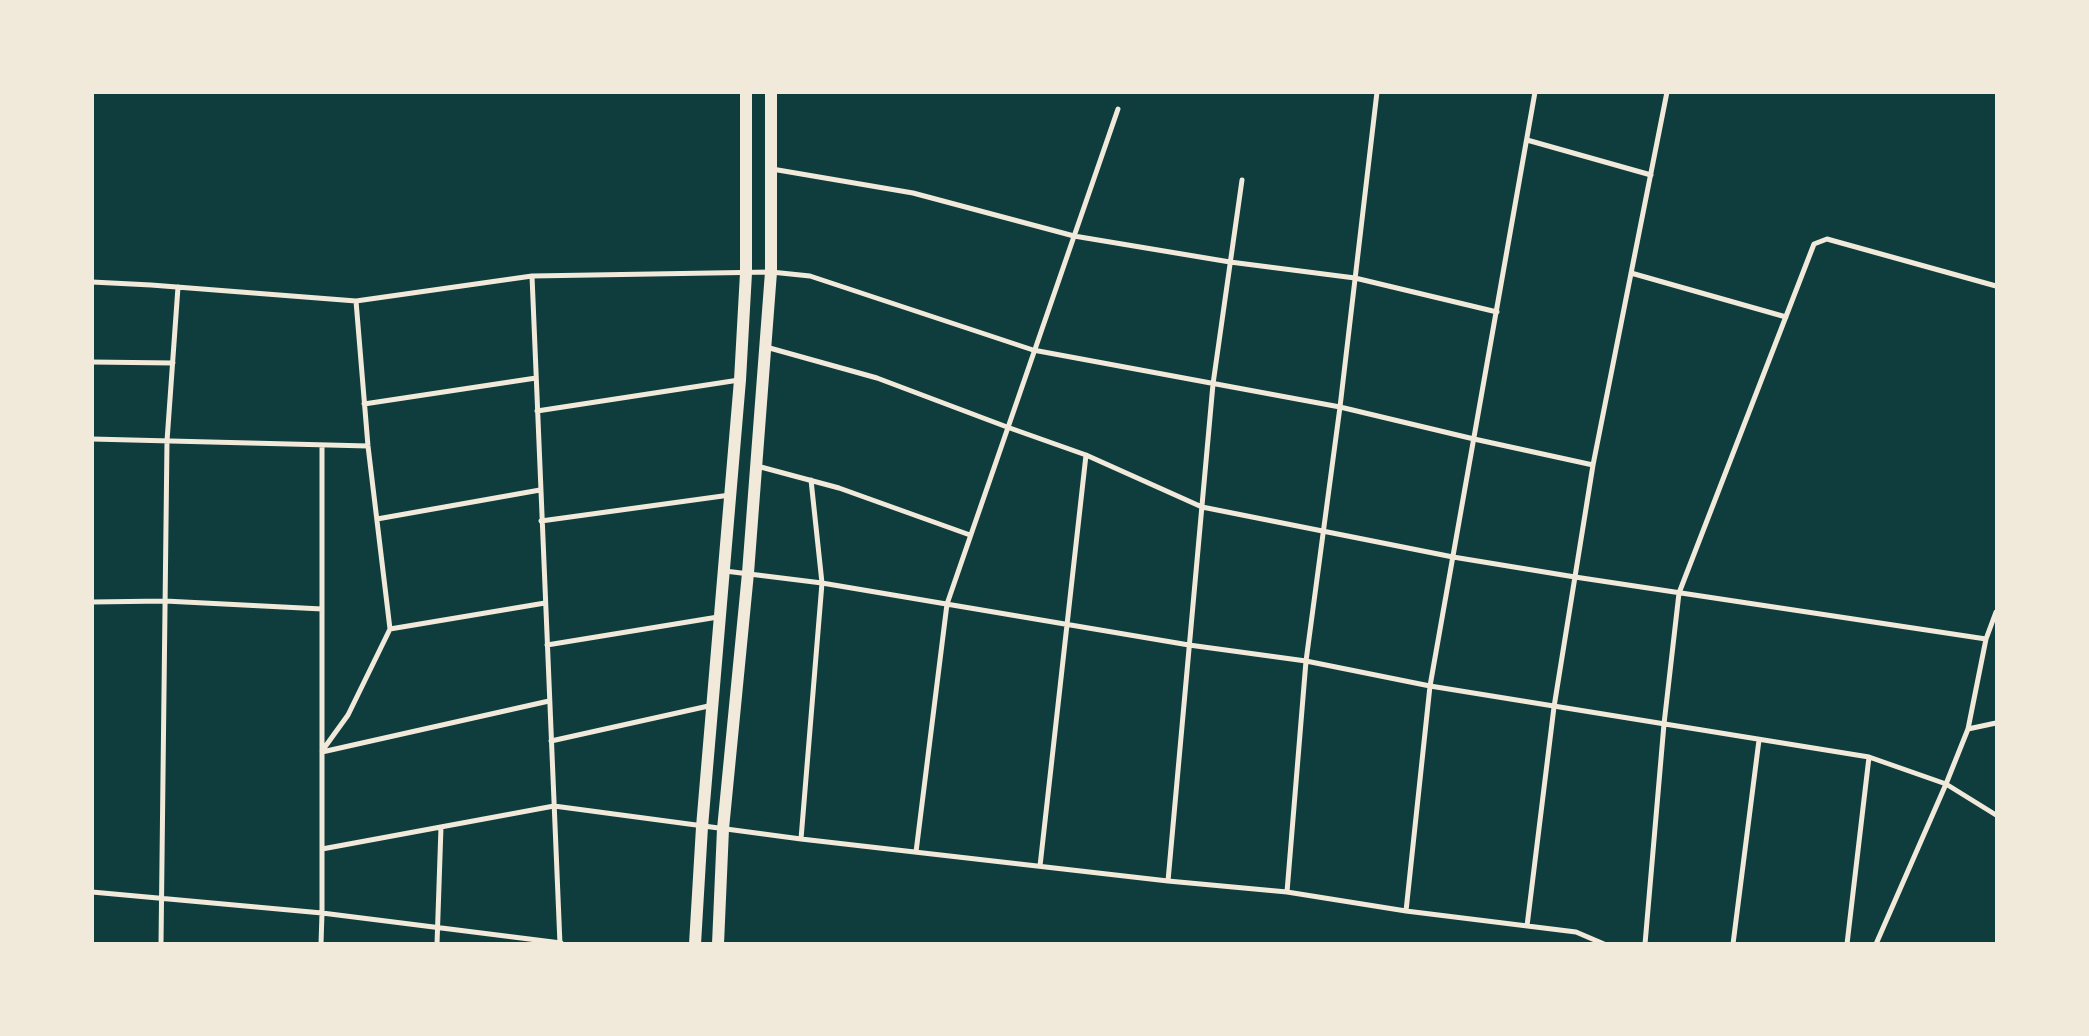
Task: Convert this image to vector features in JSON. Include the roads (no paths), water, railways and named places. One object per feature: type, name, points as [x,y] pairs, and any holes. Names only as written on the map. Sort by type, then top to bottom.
[{"type":"main road","points":[[695,944],[702,827],[740,380],[746,273],[746,92]]},
{"type":"main road","points":[[718,944],[723,829],[748,573],[771,272],[771,92]]},
{"type":"street","points":[[1287,892],[1306,661],[1340,407],[1376,92]]},
{"type":"street","points":[[1406,911],[1430,686],[1535,92]]},
{"type":"street","points":[[1527,926],[1554,707],[1575,577],[1594,465],[1667,92]]},
{"type":"street","points":[[916,852],[947,604],[1033,350],[1118,109]]},
{"type":"street","points":[[1526,140],[1651,176]]},
{"type":"street","points":[[772,169],[913,193],[1074,236],[1230,262],[1355,278],[1496,312]]},
{"type":"street","points":[[1168,881],[1213,384],[1242,180]]},
{"type":"street","points":[[1645,944],[1664,724],[1679,593],[1814,244],[1827,239],[1996,286]]},
{"type":"street","points":[[92,282],[356,301],[532,276],[771,272],[810,276],[1033,350],[1340,407],[1474,440],[1594,465]]},
{"type":"street","points":[[1632,273],[1786,317]]},
{"type":"street","points":[[92,892],[322,913],[561,943],[541,521],[532,276]]},
{"type":"street","points":[[161,944],[167,441],[178,288]]},
{"type":"street","points":[[322,752],[348,714],[390,629],[368,446],[356,301]]},
{"type":"street","points":[[765,347],[876,378],[1086,455],[1202,507],[1454,557],[1986,639]]},
{"type":"street","points":[[92,362],[173,363]]},
{"type":"street","points":[[364,404],[536,378]]},
{"type":"street","points":[[537,411],[740,380]]},
{"type":"street","points":[[92,439],[368,446]]},
{"type":"street","points":[[321,944],[322,445]]},
{"type":"street","points":[[1040,866],[1086,455]]},
{"type":"street","points":[[756,466],[839,488],[970,535]]},
{"type":"street","points":[[802,839],[822,583],[811,480]]},
{"type":"street","points":[[377,519],[540,490]]},
{"type":"street","points":[[541,521],[730,495]]},
{"type":"street","points":[[724,571],[822,583],[1189,645],[1306,661],[1430,686],[1869,757],[1946,784],[1996,815]]},
{"type":"street","points":[[92,602],[165,601],[322,610]]},
{"type":"street","points":[[390,629],[545,603]]},
{"type":"street","points":[[1876,944],[1968,729],[1986,639],[1996,612]]},
{"type":"street","points":[[547,645],[721,617]]},
{"type":"street","points":[[322,752],[549,701]]},
{"type":"street","points":[[551,741],[713,705]]},
{"type":"street","points":[[1968,729],[1996,723]]},
{"type":"street","points":[[1734,944],[1759,740]]},
{"type":"street","points":[[1847,944],[1869,757]]},
{"type":"street","points":[[322,849],[554,806],[802,839],[1168,881],[1287,892],[1406,911],[1576,932],[1604,944]]},
{"type":"street","points":[[437,944],[436,928],[441,826]]}]
